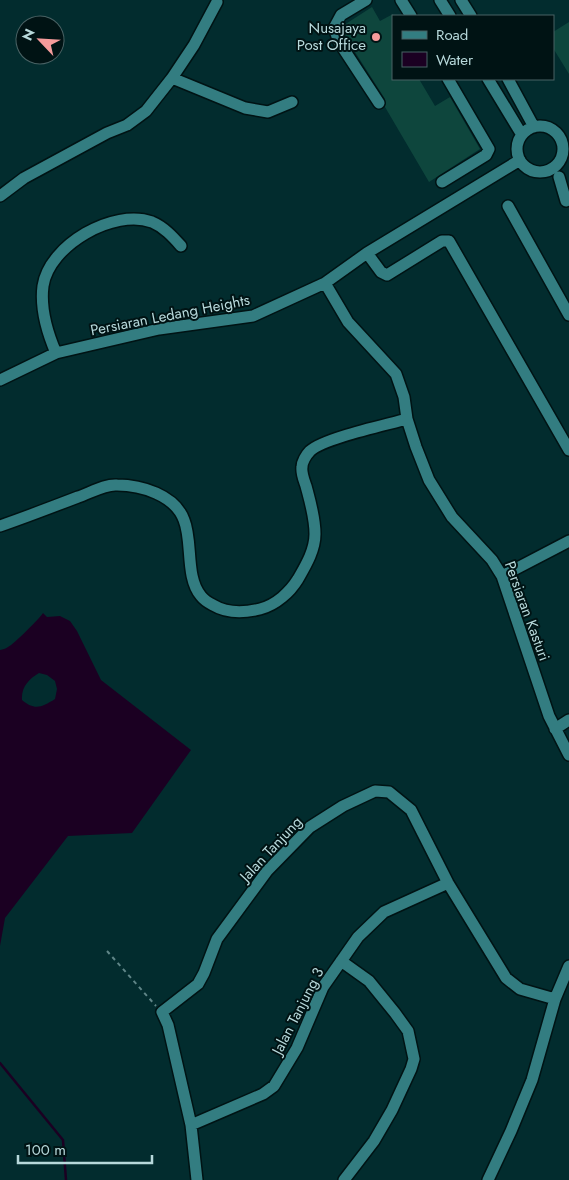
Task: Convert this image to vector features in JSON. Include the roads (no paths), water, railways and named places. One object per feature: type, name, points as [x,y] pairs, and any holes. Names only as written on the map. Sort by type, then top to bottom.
[{"type":"street","points":[[366,0],[340,15],[334,28],[339,42],[379,103]]},
{"type":"street","points":[[401,0],[410,15]]},
{"type":"street","points":[[440,0],[449,15]]},
{"type":"street","points":[[461,0],[470,15]]},
{"type":"street","points":[[0,196],[24,178],[127,125],[146,111],[172,78],[194,45],[217,2]]},
{"type":"street","points":[[172,78],[245,108],[268,112],[292,102]]},
{"type":"street","points":[[442,182],[486,155],[489,149],[449,80]]},
{"type":"street","points":[[489,80],[522,135]]},
{"type":"street","points":[[509,80],[534,127]]},
{"type":"street","points":[[562,179],[534,172],[523,166],[517,148],[522,135],[527,130],[542,126],[549,127],[565,135],[564,148],[566,152],[561,160],[562,179],[567,199]]},
{"type":"street","name":"Persiaran Ledang Heights","points":[[0,380],[56,353],[159,329],[253,316],[326,283],[367,253],[520,160]]},
{"type":"street","points":[[508,206],[569,315]]},
{"type":"street","points":[[56,353],[48,334],[42,306],[43,284],[50,266],[62,250],[78,237],[103,224],[129,220],[152,222],[171,234],[181,246]]},
{"type":"street","points":[[367,253],[381,272],[387,275],[442,241],[449,241],[569,450]]},
{"type":"street","name":"Persiaran Kasturi","points":[[326,283],[348,322],[396,374],[404,397],[407,419],[429,480],[452,517],[492,560],[502,576],[549,716],[569,755]]},
{"type":"street","points":[[0,526],[115,484],[138,487],[157,493],[173,504],[184,518],[188,533],[192,572],[197,590],[202,598],[216,607],[230,612],[245,612],[263,608],[281,598],[294,585],[313,550],[315,521],[302,468],[304,460],[311,450],[346,436],[407,419]]},
{"type":"street","points":[[502,576],[569,541]]},
{"type":"street","points":[[555,729],[569,720]]},
{"type":"street","name":"Jalan Tanjung","points":[[191,1125],[168,1024],[162,1012],[198,984],[216,939],[266,871],[310,827],[344,806],[374,791],[389,792],[400,799],[411,810],[448,882],[506,978],[520,989],[556,999]]},
{"type":"street","name":"Jalan Tanjung 3","points":[[191,1125],[263,1094],[274,1086],[297,1048],[323,986],[358,938],[384,912],[448,882]]},
{"type":"street","points":[[341,961],[369,981],[395,1013],[408,1031],[414,1059],[392,1110],[374,1141],[344,1180]]},
{"type":"street","points":[[488,1180],[532,1080],[556,999],[569,966]]},
{"type":"street","points":[[191,1125],[197,1180]]},
{"type":"water","points":[[43,613],[47,617],[60,616],[70,621],[77,631],[101,680],[191,750],[132,833],[68,836],[5,918],[0,946],[0,650],[11,645]],"holes":[[[39,673],[47,675],[55,681],[57,689],[55,699],[38,707],[31,706],[22,700],[24,687],[29,681]]]},
{"type":"waterway","points":[[0,1063],[63,1140],[66,1180]]},
{"type":"place","name":"Nusajaya Post Office","points":[[376,37]]}]
